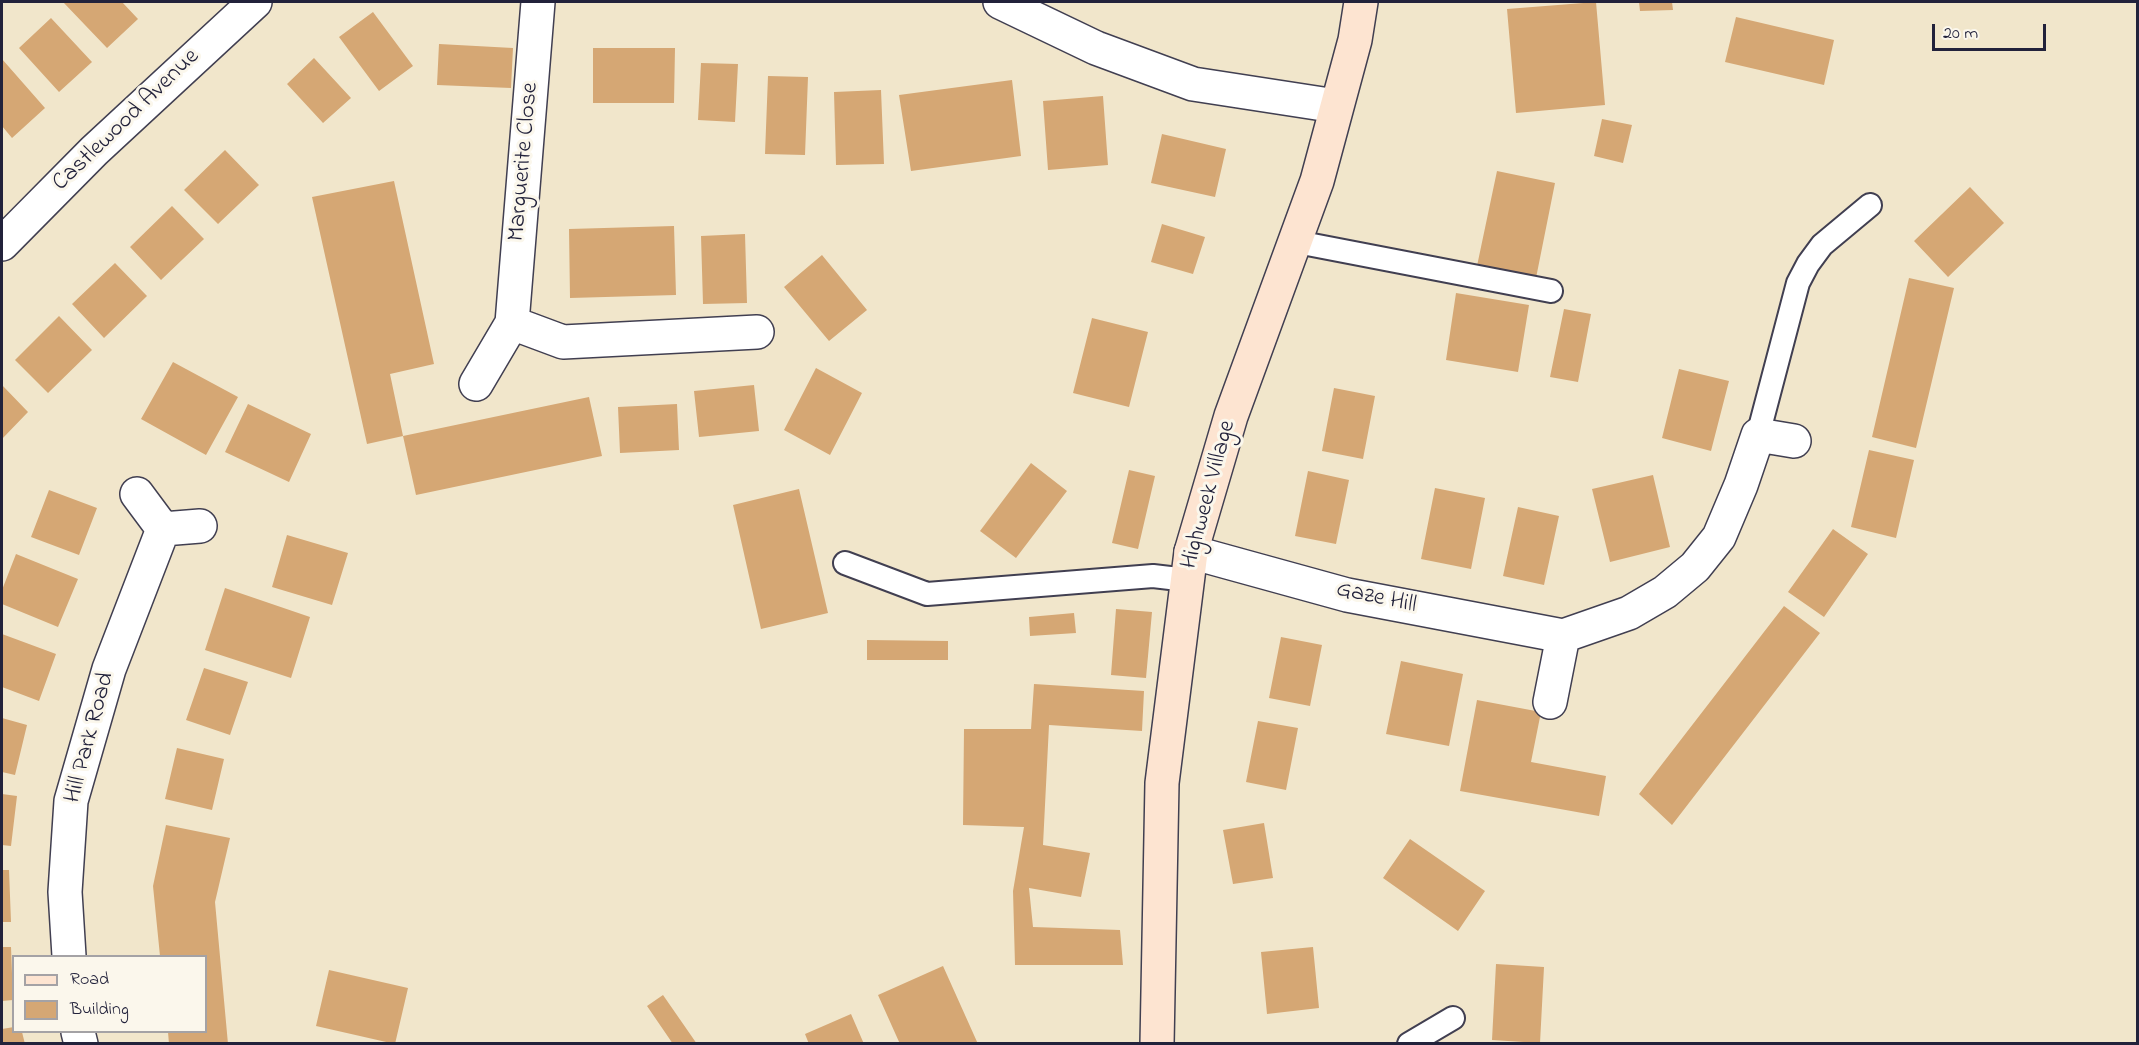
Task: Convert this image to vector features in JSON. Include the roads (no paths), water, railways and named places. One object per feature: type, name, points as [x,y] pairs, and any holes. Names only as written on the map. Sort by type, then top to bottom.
[{"type":"street","name":"Castlewood Avenue","points":[[2,244],[94,151],[255,2]]},
{"type":"street","name":"Marguerite Close","points":[[476,384],[512,323],[538,2]]},
{"type":"street","points":[[1000,2],[1096,48],[1192,84],[1336,106]]},
{"type":"street","name":"Highweek Village","points":[[1157,1044],[1162,783],[1189,566],[1231,416],[1297,242],[1317,181],[1355,40],[1361,2]]},
{"type":"street","points":[[512,323],[563,342],[757,332]]},
{"type":"street","points":[[1758,435],[1794,441]]},
{"type":"street","name":"Gaze Hill","points":[[1189,566],[1563,636],[1629,613],[1665,591],[1695,567],[1719,537],[1741,485],[1758,435]]},
{"type":"street","points":[[137,494],[163,529],[200,526]]},
{"type":"street","name":"Hill Park Road","points":[[69,955],[65,892],[71,801],[109,669],[163,529]]},
{"type":"street","points":[[1550,702],[1563,636]]},
{"type":"lane","points":[[1758,435],[1798,283],[1822,245],[1870,205]]},
{"type":"lane","points":[[1297,242],[1551,291]]},
{"type":"lane","points":[[845,563],[927,594],[1153,576],[1189,566]]},
{"type":"lane","points":[[1408,1044],[1453,1018]]}]
